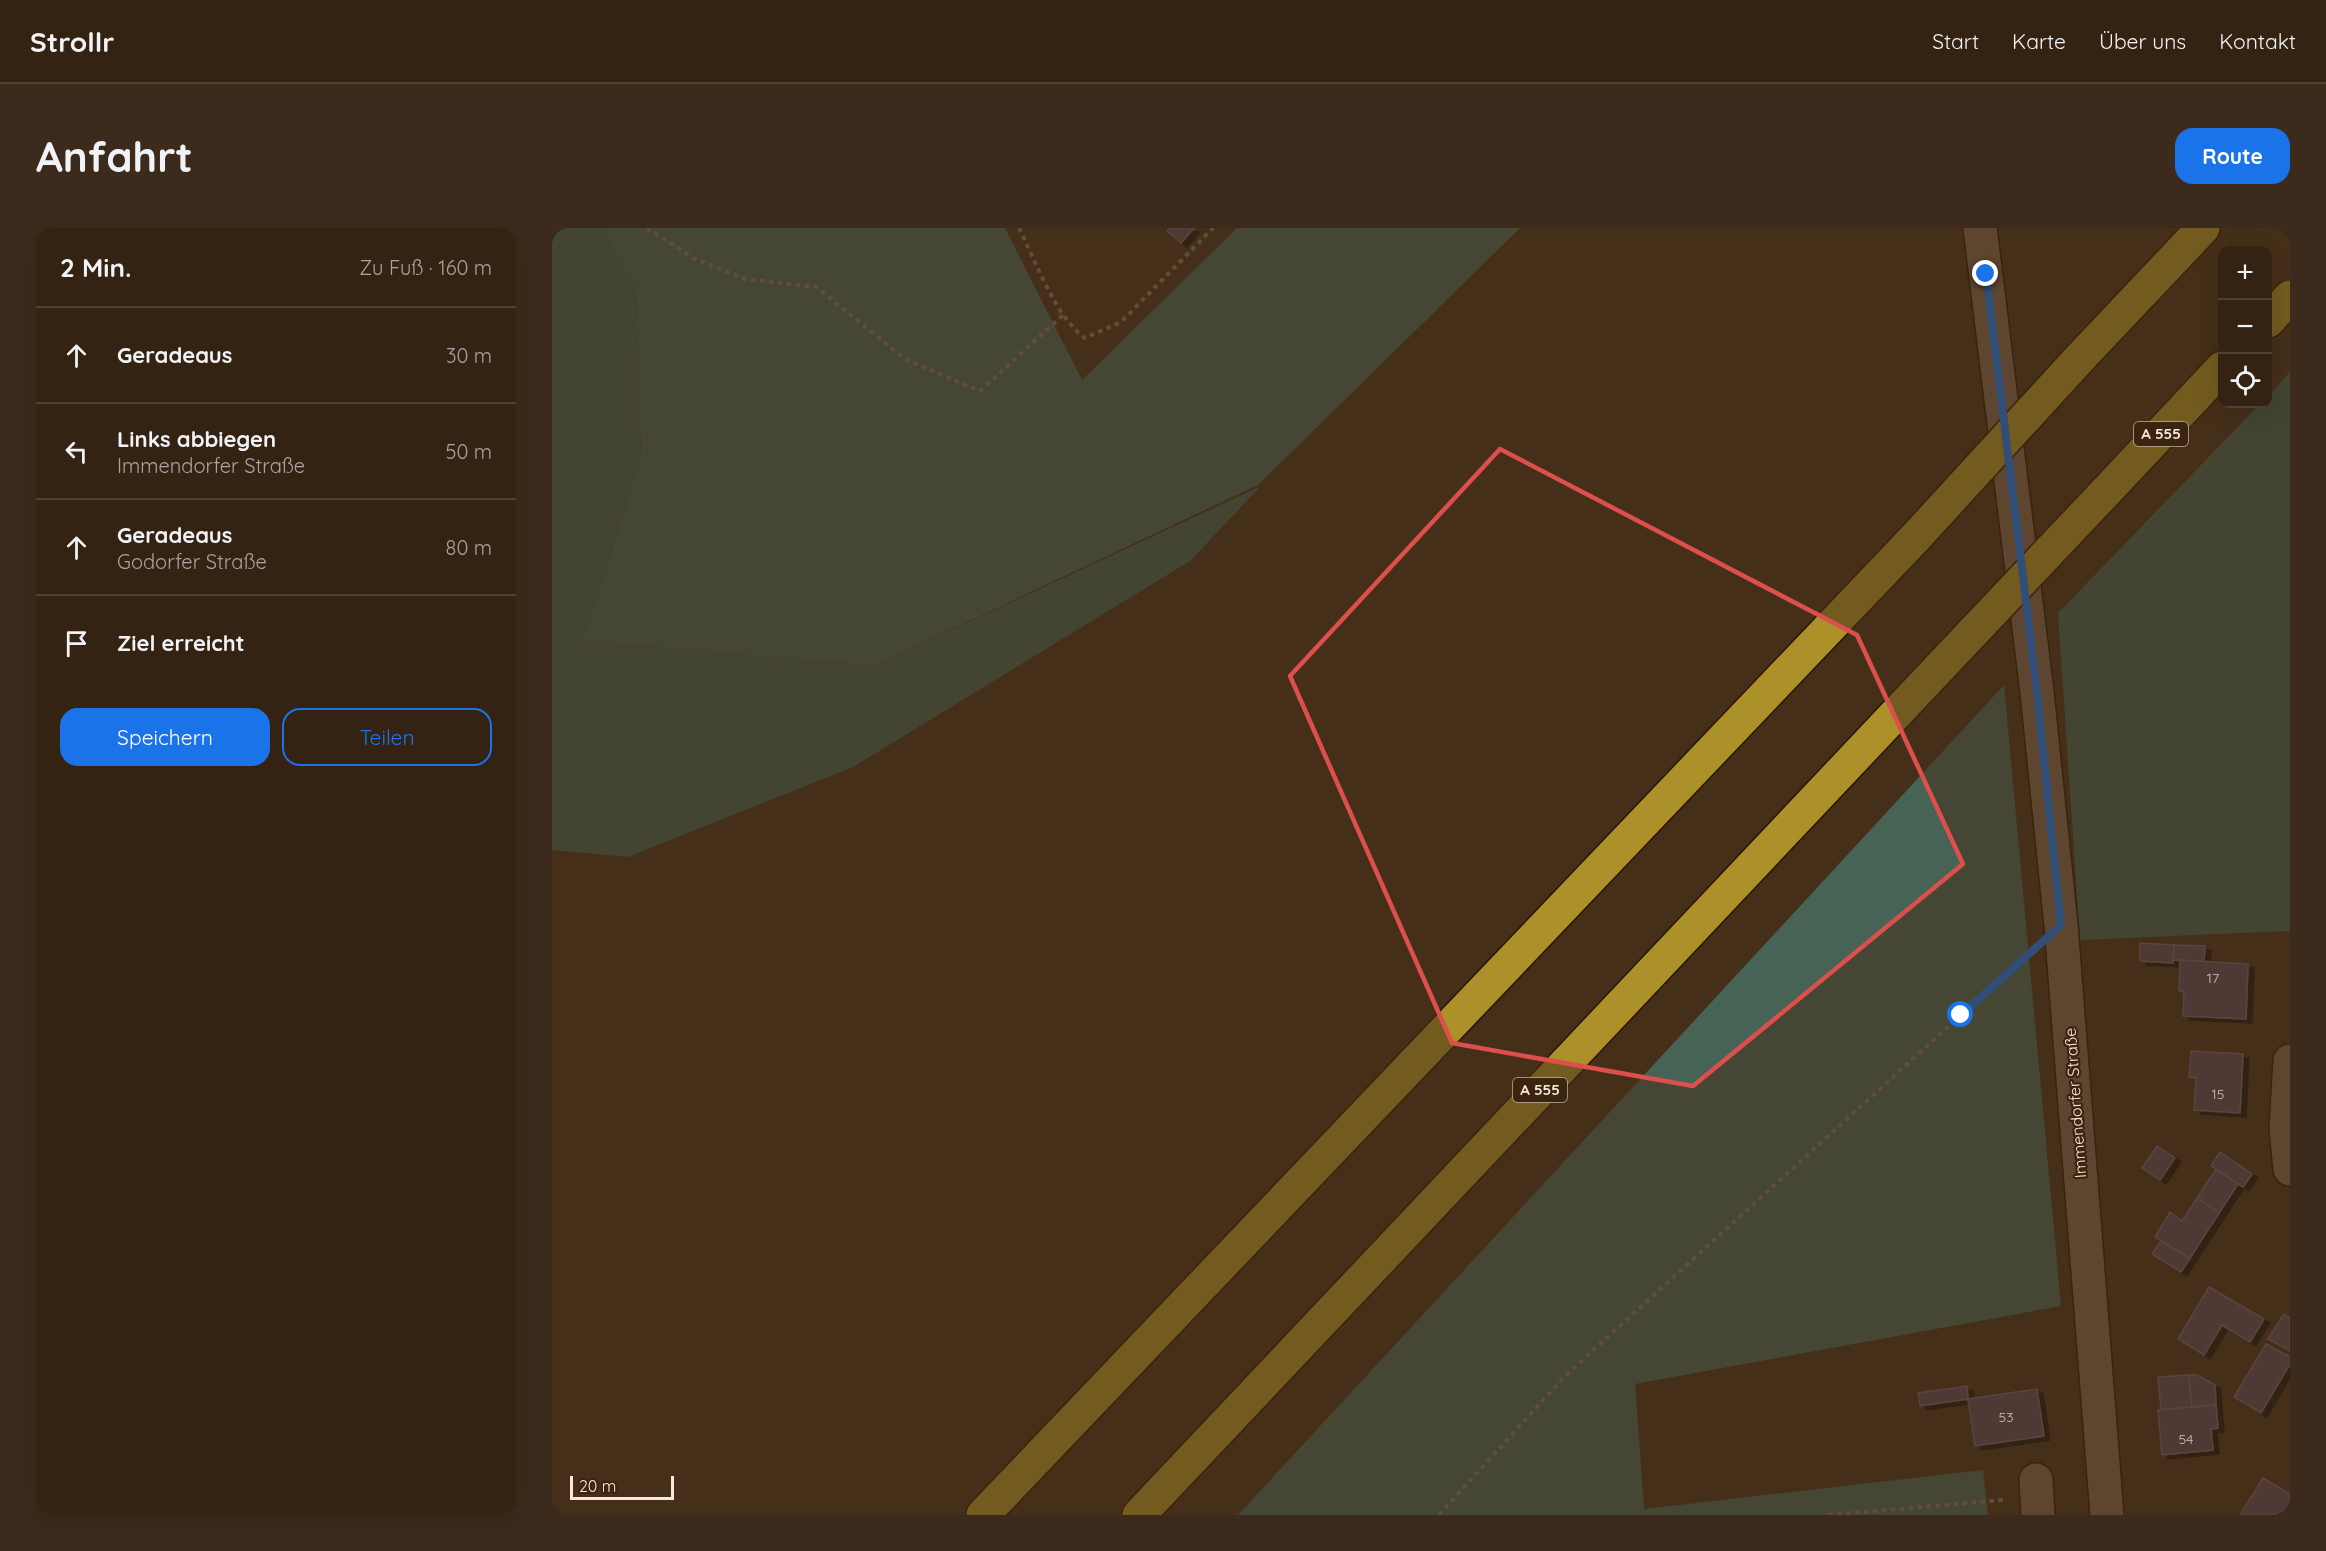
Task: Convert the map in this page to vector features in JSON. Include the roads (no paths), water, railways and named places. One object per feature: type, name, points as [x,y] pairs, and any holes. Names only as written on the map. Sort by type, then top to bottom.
[{"type":"highway","points":[[983,1515],[1915,538],[2203,228]]},
{"type":"highway","points":[[2272,317],[2290,297]]},
{"type":"highway","name":"A 555","points":[[1139,1515],[2218,373]]},
{"type":"street","name":"Immendorfer Straße","points":[[1980,228],[2037,692],[2061,925],[2107,1515]]},
{"type":"street","points":[[2290,1062],[2286,1128],[2290,1169]]}]
